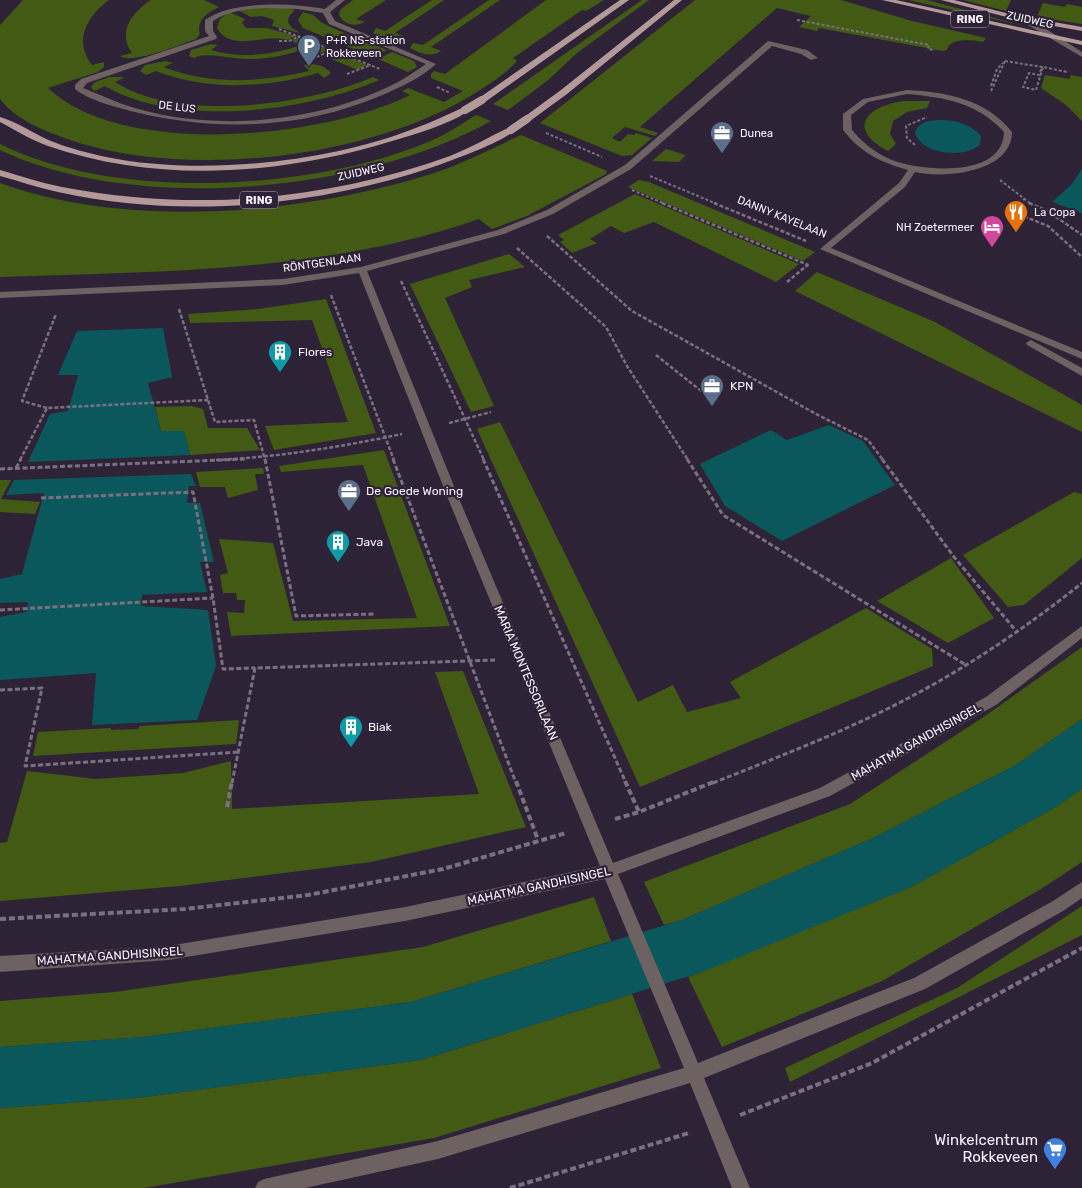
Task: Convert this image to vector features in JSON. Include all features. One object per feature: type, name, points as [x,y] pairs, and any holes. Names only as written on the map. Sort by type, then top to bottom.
[{"type":"main road","name":"ZUIDWEG","points":[[0,119],[45,142],[96,157],[165,166],[223,167],[289,162],[357,150],[411,134],[482,100],[625,0]]},
{"type":"main road","name":"ZUIDWEG","points":[[0,173],[69,192],[135,201],[198,203],[277,198],[339,189],[402,174],[464,153],[511,130],[678,0]]},
{"type":"main road","name":"ZUIDWEG","points":[[886,0],[1082,42]]},
{"type":"main road","name":"ZUIDWEG","points":[[945,0],[1026,20],[1082,29]]},
{"type":"street","points":[[326,11],[341,0]]},
{"type":"street","name":"DE LUS","points":[[273,1],[326,11],[332,22],[432,64],[408,81],[340,108],[291,118],[231,122],[169,119],[138,113],[109,104],[79,90],[79,85],[84,81],[213,37],[209,31],[209,20],[227,8],[246,3],[273,1]]},
{"type":"street","points":[[1026,20],[1082,55]]},
{"type":"street","name":"RÖNTGENLAAN","points":[[0,295],[283,282],[362,270],[501,232],[550,212],[628,168],[771,43],[804,52],[814,58]]},
{"type":"street","points":[[928,93],[959,99],[994,116],[1008,132],[1008,142],[1005,150],[994,160],[980,166],[939,172],[890,164],[859,146],[846,128],[846,116],[855,105],[865,99],[885,94],[928,93]]},
{"type":"street","points":[[825,249],[902,185],[913,169]]},
{"type":"street","name":"DANNY KAYELAAN","points":[[825,249],[999,324],[1082,356]]},
{"type":"street","name":"MARIA MONTESSORILAAN","points":[[362,270],[519,660],[695,1073],[741,1188]]},
{"type":"street","name":"DANNY KAYELAAN","points":[[999,324],[1082,373]]},
{"type":"street","name":"MAHATMA GANDHISINGEL","points":[[0,964],[168,953],[405,914],[609,872],[825,792],[991,701],[1082,631]]},
{"type":"street","points":[[264,1188],[438,1150],[695,1073],[919,984],[1058,906],[1082,888]]},
{"type":"path","points":[[797,20],[929,45],[928,49],[935,50]]},
{"type":"path","points":[[275,28],[300,36],[408,81]]},
{"type":"path","points":[[279,41],[289,41],[300,36]]},
{"type":"path","points":[[923,49],[924,44]]},
{"type":"path","points":[[312,59],[334,50]]},
{"type":"path","points":[[989,93],[1005,60],[1042,67],[1039,75],[1029,73],[1023,87],[1036,90],[1044,67],[1071,72]]},
{"type":"path","points":[[347,74],[371,65]]},
{"type":"path","points":[[913,169],[911,164],[925,152],[907,138],[906,126],[911,122],[926,117],[942,115],[959,99]]},
{"type":"path","name":"DANNY KAYELAAN","points":[[554,136],[825,249]]},
{"type":"path","points":[[980,166],[1032,205],[1046,210],[1082,235]]},
{"type":"path","points":[[606,180],[808,265]]},
{"type":"path","points":[[1024,199],[1013,212],[1048,226],[1082,257]]},
{"type":"path","points":[[525,222],[548,237],[632,311],[816,414],[868,440],[954,557],[1017,632]]},
{"type":"path","points":[[501,232],[606,327],[627,366],[723,515],[966,665]]},
{"type":"path","points":[[787,282],[813,261]]},
{"type":"path","points":[[392,262],[466,420],[639,812],[864,720],[966,665],[1017,632],[1082,584]]},
{"type":"path","points":[[326,276],[385,438],[472,661],[538,840]]},
{"type":"path","points":[[180,309],[215,422],[254,420],[265,458],[296,616],[374,614]]},
{"type":"path","points":[[56,314],[22,401],[47,408],[208,400]]},
{"type":"path","points":[[656,355],[705,394]]},
{"type":"path","points":[[16,468],[47,408]]},
{"type":"path","points":[[0,469],[265,458],[342,447],[466,420],[491,412]]},
{"type":"path","points":[[41,498],[193,492],[213,598],[223,669],[519,660]]},
{"type":"path","points":[[0,610],[213,598]]},
{"type":"path","points":[[227,807],[255,668]]},
{"type":"path","points":[[0,690],[42,688],[24,766],[239,752]]},
{"type":"path","points":[[0,919],[185,909],[308,895],[443,869],[538,840],[591,827]]},
{"type":"path","points":[[510,1188],[715,1125],[872,1063],[1082,948]]},
{"type":"green space","points":[[23,0],[109,0],[101,6],[89,21],[83,38],[86,56],[92,65],[104,62],[104,67],[98,72],[48,88],[81,110],[124,125],[173,133],[225,134],[278,130],[328,122],[373,110],[410,95],[402,91],[408,88],[444,102],[463,91],[431,78],[431,74],[434,71],[445,74],[546,0],[604,0],[586,11],[582,10],[513,58],[517,61],[490,84],[429,117],[381,135],[329,148],[274,156],[219,160],[165,158],[114,152],[58,136],[30,124],[14,113],[0,99],[0,25]]},
{"type":"green space","points":[[151,0],[204,0],[219,7],[210,12],[201,21],[200,34],[196,39],[145,56],[126,58],[120,56],[132,53],[126,38],[126,30],[138,10]]},
{"type":"green space","points":[[353,0],[386,0],[356,19],[365,22],[354,25],[344,21],[339,15],[340,10]]},
{"type":"green space","points":[[432,0],[444,0],[395,33],[404,36],[392,39],[373,33],[376,28],[385,31]]},
{"type":"green space","points":[[489,0],[500,0],[431,47],[441,51],[429,54],[410,48],[413,43],[423,45]]},
{"type":"green space","points":[[642,0],[649,0],[577,53],[547,81],[508,110],[493,104]]},
{"type":"green space","points":[[695,0],[841,0],[912,21],[986,38],[983,42],[957,41],[949,45],[947,50],[943,51],[819,28],[817,31],[799,27],[811,16],[777,8],[640,127],[658,133],[655,136],[625,127],[612,138],[620,142],[628,134],[634,135],[636,133],[652,138],[632,155],[622,156],[540,123]]},
{"type":"green space","points":[[908,0],[927,0],[1025,26]]},
{"type":"green space","points":[[963,0],[1011,0],[1006,11]]},
{"type":"green space","points":[[1043,3],[1065,7],[1067,4],[1082,7],[1082,24],[1037,17]]},
{"type":"green space","points":[[276,6],[295,10],[289,16],[288,22],[292,28],[300,33],[272,26],[274,20],[262,16],[251,17],[236,9]]},
{"type":"green space","points":[[229,12],[245,19],[242,23],[246,28],[267,28],[296,36],[287,40],[269,38],[250,41],[231,40],[223,36],[217,28],[220,19]]},
{"type":"green space","points":[[303,12],[313,15],[322,23],[351,36],[337,42],[303,28],[298,20]]},
{"type":"green space","points":[[300,37],[330,50],[320,53],[315,52],[292,41]]},
{"type":"green space","points":[[355,37],[387,50],[374,57],[341,44]]},
{"type":"green space","points":[[211,44],[218,45],[211,50],[244,55],[266,54],[299,46],[304,49],[258,59],[206,55],[194,58],[189,56],[191,50]]},
{"type":"green space","points":[[334,51],[367,65],[358,70],[324,56]]},
{"type":"green space","points":[[392,52],[414,61],[417,67],[408,72],[378,59]]},
{"type":"green space","points":[[165,61],[173,63],[164,67],[169,69],[203,78],[221,80],[274,78],[292,75],[309,71],[304,65],[307,64],[322,66],[331,73],[324,78],[318,73],[278,82],[237,85],[195,82],[156,71],[146,75],[140,71],[145,65]]},
{"type":"green space","points":[[1045,75],[1070,79],[1071,75],[1082,77],[1082,121],[1066,105],[1041,88]]},
{"type":"green space","points":[[110,77],[124,78],[115,82],[142,95],[173,102],[207,106],[279,102],[346,87],[373,77],[379,80],[349,91],[279,107],[241,111],[204,111],[168,107],[134,99],[105,86],[94,91],[91,87],[95,82]]},
{"type":"green space","points":[[905,101],[930,101],[927,108],[907,112],[893,121],[890,134],[896,144],[888,151],[867,134],[866,119],[881,107]]},
{"type":"green space","points":[[476,115],[491,121],[439,146],[379,165],[315,179],[248,186],[180,188],[115,183],[54,170],[0,150],[0,144],[46,162],[98,175],[153,181],[211,183],[268,180],[324,172],[376,160],[430,141]]},
{"type":"green space","points":[[521,135],[607,171],[606,174],[527,216],[492,229],[479,219],[421,237],[362,250],[302,260],[242,266],[0,277],[0,183],[50,198],[104,207],[160,211],[217,211],[275,207],[384,187],[434,173]]},
{"type":"green space","points":[[666,149],[686,155],[679,162],[652,161]]},
{"type":"green space","points":[[639,180],[649,182],[815,252],[803,261],[628,187]]},
{"type":"green space","points":[[635,194],[799,264],[776,282],[654,222],[624,233],[611,226],[590,239],[597,243],[572,253],[560,242],[564,240],[558,235]]},
{"type":"green space","points":[[509,254],[525,267],[469,280],[472,287],[445,298],[494,406],[471,412],[410,284]]},
{"type":"green space","points":[[817,272],[935,322],[1082,405],[1082,432],[795,291]]},
{"type":"green space","points":[[326,299],[376,433],[274,450],[265,426],[348,422],[312,320],[190,323],[188,314],[258,309]]},
{"type":"green space","points":[[192,406],[203,409],[208,428],[247,428],[260,450],[190,455],[184,431],[161,431],[155,407]]},
{"type":"green space","points":[[500,422],[638,702],[673,685],[687,712],[741,698],[730,682],[866,608],[932,649],[933,666],[640,787],[477,429]]},
{"type":"green space","points":[[384,450],[450,626],[231,636],[227,612],[244,613],[245,600],[237,600],[236,593],[223,593],[220,575],[228,573],[219,539],[273,543],[293,621],[417,618],[363,465],[281,472],[279,466]]},
{"type":"green space","points":[[263,468],[264,474],[255,474],[258,490],[228,498],[225,487],[200,487],[196,472]]},
{"type":"green space","points":[[0,480],[11,480],[1,499],[40,502],[35,514],[0,512]]},
{"type":"green space","points":[[1074,492],[1082,494],[1082,558],[1024,605],[1008,607],[963,555]]},
{"type":"green space","points":[[951,558],[994,618],[948,643],[877,601]]},
{"type":"green space","points":[[1082,647],[1082,719],[1016,765],[871,839],[682,920],[664,925],[644,882],[850,804],[988,714]]},
{"type":"green space","points":[[463,671],[526,827],[371,862],[180,886],[0,901],[0,843],[7,842],[27,771],[96,779],[183,773],[231,761],[232,809],[479,794],[435,672]]},
{"type":"green space","points":[[239,720],[236,744],[33,756],[38,732],[111,728],[111,730],[138,729],[140,726]]},
{"type":"green space","points":[[1082,789],[1082,862],[1041,889],[882,981],[722,1047],[688,977],[911,887],[1054,808]]},
{"type":"green space","points":[[594,897],[611,941],[411,1002],[143,1037],[0,1047],[0,1001],[115,992],[423,947]]},
{"type":"green space","points":[[1082,906],[1082,935],[790,1082],[785,1068],[957,988]]},
{"type":"green space","points":[[632,994],[661,1068],[434,1138],[144,1188],[0,1188],[0,1108],[137,1098],[421,1060]]},
{"type":"shaded area","points":[[935,120],[960,123],[974,129],[981,136],[980,145],[964,152],[954,153],[934,150],[925,146],[915,133],[919,125]]},
{"type":"shaded area","points":[[1082,169],[1082,213],[1052,202],[1071,185]]},
{"type":"shaded area","points":[[163,328],[172,377],[148,383],[161,431],[184,431],[190,455],[28,462],[50,414],[68,411],[78,375],[58,375],[77,331]]},
{"type":"shaded area","points":[[829,425],[863,441],[895,485],[782,541],[725,506],[700,464],[771,430],[787,440]]},
{"type":"shaded area","points":[[191,474],[196,486],[189,486],[187,503],[200,503],[214,562],[200,562],[207,592],[142,595],[141,606],[208,610],[216,666],[197,720],[92,725],[96,673],[0,680],[0,617],[26,612],[28,602],[0,603],[0,579],[22,574],[44,493],[6,495],[14,480]]},
{"type":"shaded area","points":[[1082,719],[1082,789],[1054,808],[911,887],[705,971],[421,1060],[137,1098],[0,1108],[0,1047],[143,1037],[411,1002],[682,920],[871,839],[1016,765]]},
{"type":"place","name":"P+R NS-station Rokkeveen","points":[[309,67]]},
{"type":"place","name":"Dunea","points":[[722,154]]},
{"type":"place","name":"La Copa","points":[[1016,233]]},
{"type":"place","name":"NH Zoetermeer","points":[[992,248]]},
{"type":"place","name":"Flores","points":[[280,373]]},
{"type":"place","name":"KPN","points":[[712,407]]},
{"type":"place","name":"De Goede Woning","points":[[349,512]]},
{"type":"place","name":"Java","points":[[338,563]]},
{"type":"place","name":"Biak","points":[[351,748]]},
{"type":"place","name":"Winkelcentrum Rokkeveen","points":[[1055,1170]]}]
